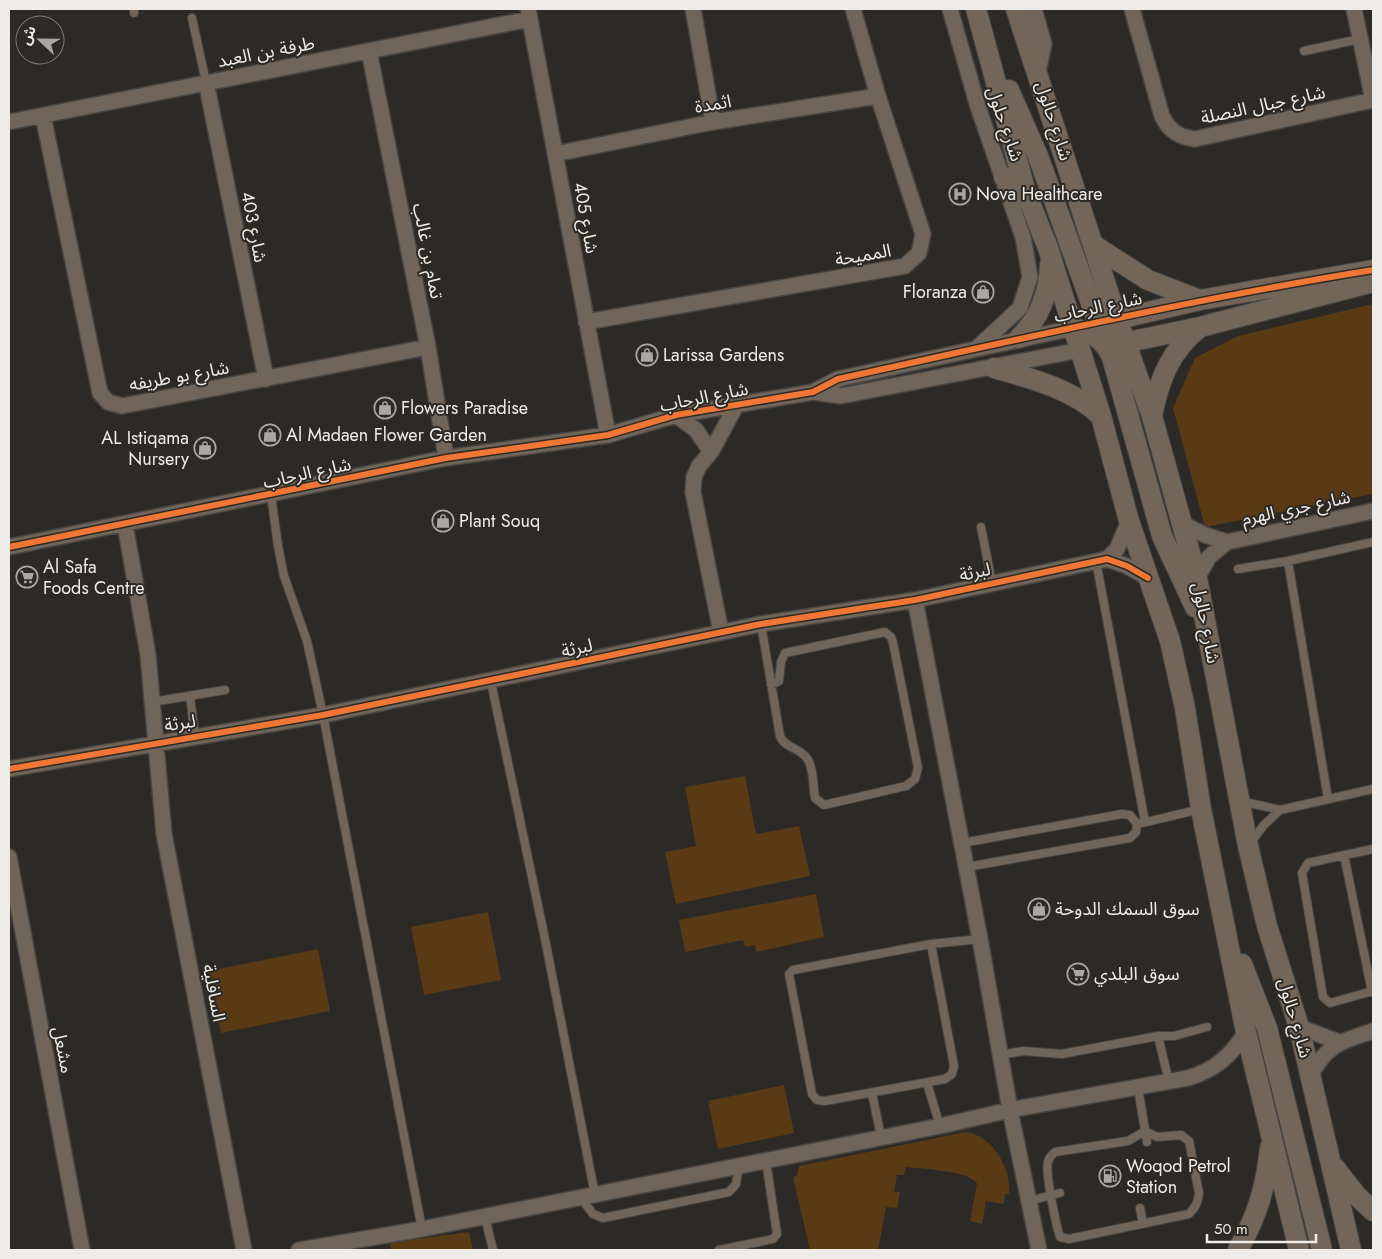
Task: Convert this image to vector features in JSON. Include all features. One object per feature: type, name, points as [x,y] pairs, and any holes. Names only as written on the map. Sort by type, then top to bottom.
[{"type":"main road","points":[[976,9],[1026,194],[1048,248],[1101,416],[1129,521],[1170,641],[1185,708],[1201,809],[1246,1032],[1299,1250]]},
{"type":"main road","name":"شارع حالول","points":[[1016,9],[1095,246],[1109,321],[1116,344],[1152,416],[1197,578],[1248,846],[1267,926],[1299,1027],[1351,1250]]},
{"type":"main road","points":[[985,37],[1038,156],[1087,296],[1109,321]]},
{"type":"main road","points":[[1004,177],[1026,194]]},
{"type":"main road","points":[[1095,246],[1148,280],[1200,300]]},
{"type":"main road","points":[[1019,338],[1035,319],[1047,292],[1050,265],[1048,248]]},
{"type":"main road","name":"شارع الرحاب","points":[[1073,328],[1200,300],[1373,270]]},
{"type":"main road","name":"شارع الرحاب","points":[[1080,350],[1200,327],[1373,282]]},
{"type":"main road","points":[[1152,416],[1161,378],[1168,363],[1179,347],[1200,327]]},
{"type":"main road","points":[[1073,328],[1116,344],[1120,382],[1162,536],[1208,634]]},
{"type":"main road","points":[[994,368],[1068,394],[1092,408],[1101,416]]},
{"type":"main road","points":[[1225,921],[1268,1028],[1322,1250]]},
{"type":"main road","points":[[1238,1250],[1254,1222],[1262,1199],[1268,1168],[1271,1131]]},
{"type":"main road","points":[[1330,1160],[1356,1195],[1373,1211]]},
{"type":"street","points":[[694,9],[713,122]]},
{"type":"street","name":"المميحة","points":[[586,322],[905,266],[919,253],[923,234],[878,96],[853,9]]},
{"type":"street","name":"شارع حلول","points":[[950,9],[978,107],[1004,177],[1012,210],[1023,237],[1030,277],[1020,308],[976,349]]},
{"type":"street","points":[[1034,9],[1044,44],[1038,72]]},
{"type":"street","name":"شارع جبال النصلة","points":[[1132,9],[1162,116],[1167,126],[1185,138],[1195,139],[1373,100]]},
{"type":"street","points":[[1354,9],[1373,100]]},
{"type":"street","name":"طرفة بن العبد","points":[[9,122],[369,51],[529,14]]},
{"type":"street","name":"شارع 405","points":[[529,14],[608,435]]},
{"type":"street","name":"تمام بن غالب","points":[[369,51],[428,347],[446,458]]},
{"type":"street","name":"شارع 403","points":[[206,82],[266,379]]},
{"type":"street","name":"اثمدة","points":[[555,154],[713,122],[878,96]]},
{"type":"street","name":"شارع بو طريفه","points":[[43,116],[100,393],[108,402],[122,406],[428,347]]},
{"type":"street","name":"شارع الرحاب","points":[[9,548],[271,496],[446,458],[608,435],[676,415],[813,392],[838,379],[1019,338],[1073,328]]},
{"type":"street","name":"شارع الرحاب","points":[[813,392],[841,396],[1080,350]]},
{"type":"street","points":[[721,632],[693,492],[694,477],[699,466],[711,452],[736,406]]},
{"type":"street","points":[[676,415],[696,430],[711,452]]},
{"type":"street","name":"شارع جري الهرم","points":[[1197,578],[1209,557],[1227,542],[1373,511]]},
{"type":"street","points":[[1102,560],[1116,549],[1129,521]]},
{"type":"street","name":"شارع جري الهرم","points":[[1181,523],[1205,535],[1227,542]]},
{"type":"street","name":"لبرثة","points":[[125,524],[148,655],[155,742]]},
{"type":"street","points":[[1102,560],[1127,566],[1148,578]]},
{"type":"street","name":"لبرثة","points":[[9,769],[155,742],[324,715],[491,682],[761,624],[916,600],[1102,560]]},
{"type":"street","points":[[916,600],[967,867],[1010,1110],[1039,1250]]},
{"type":"street","name":"السافلية","points":[[155,742],[164,834],[244,1250]]},
{"type":"street","name":"مشعل","points":[[9,857],[82,1250]]},
{"type":"street","points":[[1299,1027],[1339,1042]]},
{"type":"street","points":[[1310,1074],[1323,1055],[1339,1042],[1373,1031]]},
{"type":"street","points":[[299,1250],[485,1217],[940,1126],[1010,1110],[1169,1082],[1202,1074],[1215,1067],[1227,1058],[1246,1032]]},
{"type":"lane","points":[[192,18],[206,82]]},
{"type":"lane","points":[[1304,51],[1360,39]]},
{"type":"lane","points":[[271,496],[284,576],[306,641],[324,715],[422,1229]]},
{"type":"lane","points":[[981,527],[992,584]]},
{"type":"lane","points":[[1238,569],[1288,561],[1373,542]]},
{"type":"lane","points":[[967,867],[1130,838],[1141,823],[1102,560]]},
{"type":"lane","points":[[1288,561],[1328,799]]},
{"type":"lane","points":[[761,624],[771,685],[782,740],[806,756],[809,761],[815,798],[818,803],[824,805],[906,786],[915,779],[918,768],[893,643],[891,637],[885,632],[785,653],[781,662],[779,681],[771,685]]},
{"type":"lane","points":[[491,682],[546,939],[588,1196],[593,1214],[602,1218],[729,1192],[736,1184],[739,1166]]},
{"type":"lane","points":[[152,702],[225,690]]},
{"type":"lane","points":[[190,696],[195,736]]},
{"type":"lane","points":[[1239,801],[1280,810],[1373,789]]},
{"type":"lane","points":[[1141,823],[1201,809]]},
{"type":"lane","points":[[1248,846],[1264,824],[1280,810]]},
{"type":"lane","points":[[962,843],[1122,814],[1130,814],[1141,823]]},
{"type":"lane","points":[[1344,855],[1373,991],[1330,1003],[1322,997],[1302,873],[1308,863],[1344,855],[1373,849]]},
{"type":"lane","points":[[931,944],[954,1066],[952,1074],[945,1079],[825,1101],[817,1100],[812,1094],[789,974],[792,970],[931,944],[980,939]]},
{"type":"lane","points":[[1000,1054],[1023,1051],[1062,1054],[1158,1036],[1174,1036],[1208,1027]]},
{"type":"lane","points":[[1158,1036],[1169,1082]]},
{"type":"lane","points":[[927,1082],[940,1126]]},
{"type":"lane","points":[[1138,1088],[1147,1142]]},
{"type":"lane","points":[[872,1093],[881,1137]]},
{"type":"lane","points":[[1145,1131],[1157,1137],[1177,1134],[1186,1137],[1190,1147],[1199,1193],[1198,1202],[1189,1214],[1064,1238],[1058,1231],[1051,1195],[1047,1166],[1048,1159],[1055,1152],[1128,1141],[1145,1131]]},
{"type":"lane","points":[[719,1250],[773,1239],[777,1234],[766,1161]]},
{"type":"lane","points":[[1029,1201],[1060,1193]]},
{"type":"lane","points":[[1140,1208],[1143,1224]]},
{"type":"lane","points":[[485,1217],[493,1250]]},
{"type":"shaded area","points":[[1373,304],[1373,494],[1205,527],[1173,408],[1195,358],[1238,336]]},
{"type":"shaded area","points":[[745,776],[756,834],[799,826],[810,876],[676,904],[665,852],[696,846],[685,787]]},
{"type":"shaded area","points":[[816,894],[824,937],[756,952],[755,945],[745,947],[743,940],[685,952],[679,920]]},
{"type":"shaded area","points":[[488,912],[501,980],[424,995],[411,927]]},
{"type":"shaded area","points":[[318,949],[330,1011],[221,1033],[209,971]]},
{"type":"shaded area","points":[[784,1085],[794,1133],[718,1149],[708,1101]]},
{"type":"shaded area","points":[[966,1132],[975,1134],[992,1146],[1004,1164],[1009,1184],[1009,1194],[1005,1194],[1004,1204],[986,1201],[982,1224],[970,1221],[977,1183],[964,1175],[906,1167],[904,1175],[897,1175],[894,1192],[900,1192],[897,1208],[886,1207],[878,1250],[810,1250],[793,1177],[797,1176],[799,1166]]},
{"type":"shaded area","points":[[469,1232],[473,1250],[391,1250],[390,1243]]},
{"type":"cycle path","points":[[9,547],[446,458],[608,435],[676,415],[813,392],[838,379],[1038,335],[1238,294],[1373,270]]},
{"type":"cycle path","points":[[9,769],[323,715],[761,624],[915,600],[1107,559],[1127,566],[1148,578]]},
{"type":"place","name":"Nova Healthcare","points":[[960,194]]},
{"type":"place","name":"Floranza","points":[[983,292]]},
{"type":"place","name":"Larissa Gardens","points":[[647,355]]},
{"type":"place","name":"Flowers Paradise","points":[[385,408]]},
{"type":"place","name":"Al Madaen Flower Garden","points":[[270,435]]},
{"type":"place","name":"AL Istiqama Nursery","points":[[205,448]]},
{"type":"place","name":"Plant Souq","points":[[443,521]]},
{"type":"place","name":"Al Safa Foods Centre","points":[[27,577]]},
{"type":"place","name":"سوق السمك الدوحة","points":[[1039,909]]},
{"type":"place","name":"سوق البلدي","points":[[1078,974]]},
{"type":"place","name":"Woqod Petrol Station","points":[[1110,1176]]}]
